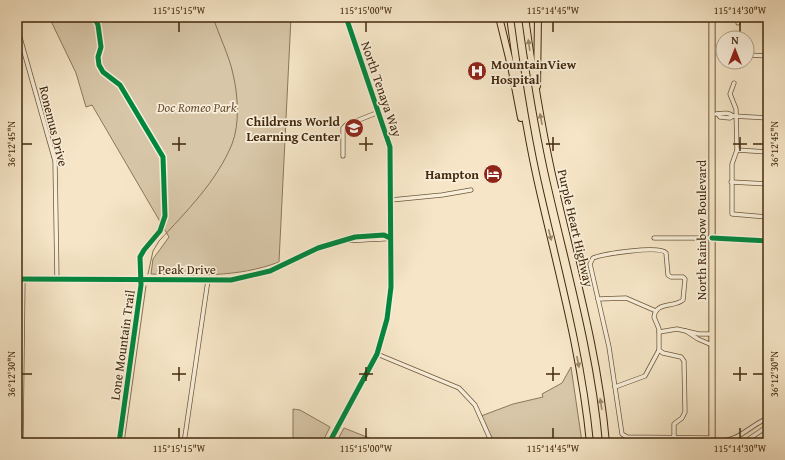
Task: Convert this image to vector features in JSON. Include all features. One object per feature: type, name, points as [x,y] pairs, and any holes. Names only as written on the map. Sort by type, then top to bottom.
[{"type":"highway","points":[[499,17],[511,66],[534,179],[541,197]]},
{"type":"highway","name":"Purple Heart Highway","points":[[510,17],[528,133],[541,197],[565,295],[580,370],[590,443]]},
{"type":"highway","name":"Purple Heart Highway","points":[[525,17],[537,97],[551,168],[593,355],[606,443]]},
{"type":"highway","points":[[537,97],[538,17]]},
{"type":"main road","name":"North Tenaya Way","points":[[329,443],[377,354],[384,334],[390,305],[390,238],[392,200],[390,147],[346,17]]},
{"type":"main road","name":"North Rainbow Boulevard","points":[[712,17],[715,114],[712,238],[712,441]]},
{"type":"main road","name":"Peak Drive","points":[[20,279],[238,279],[261,274],[285,265],[318,248],[349,240],[390,238]]},
{"type":"main road","points":[[712,238],[768,241]]},
{"type":"street","points":[[738,17],[738,23]]},
{"type":"street","name":"Ronemus Drive","points":[[17,27],[55,161],[57,280]]},
{"type":"street","points":[[755,55],[768,56]]},
{"type":"street","points":[[734,83],[730,94],[735,105],[737,150],[732,164],[732,214],[768,217]]},
{"type":"street","points":[[344,156],[343,128],[346,125],[379,112]]},
{"type":"street","points":[[715,114],[730,113],[735,116],[768,118]]},
{"type":"street","points":[[737,150],[768,152]]},
{"type":"street","points":[[731,182],[768,184]]},
{"type":"street","points":[[392,200],[431,197],[471,190]]},
{"type":"street","points":[[654,238],[712,238]]},
{"type":"street","points":[[615,387],[645,376],[659,350],[659,332],[654,320],[656,311],[663,306],[682,302],[684,297],[684,279],[683,277],[671,277],[668,275],[666,253],[662,250],[650,249],[593,258],[590,264],[609,346],[615,387],[623,436],[724,442],[737,438],[768,418]]},
{"type":"street","points":[[20,279],[21,443]]},
{"type":"street","points":[[184,443],[208,280]]},
{"type":"street","points":[[598,299],[626,298],[656,311]]},
{"type":"street","points":[[659,332],[677,329],[699,334],[712,334]]},
{"type":"street","points":[[683,330],[712,345]]},
{"type":"street","points":[[659,350],[663,353],[681,357],[684,361],[684,412],[682,418],[674,424],[674,438]]},
{"type":"street","points":[[377,354],[459,388],[475,405],[492,443]]},
{"type":"street","points":[[743,443],[768,426]]},
{"type":"green space","name":"Doc Romeo Park","points":[[49,17],[291,17],[279,262],[247,271],[232,273],[200,275],[151,274],[153,259],[169,237],[92,105],[86,107],[76,73]]},
{"type":"green space","points":[[571,367],[582,442],[492,443],[481,416],[513,404],[543,397],[542,394],[562,383]]},
{"type":"green space","points":[[293,409],[300,410],[330,427],[322,443],[293,443]]},
{"type":"green space","points":[[344,428],[382,443],[336,443]]},
{"type":"waterway","points":[[148,274],[153,251],[159,241],[200,196],[226,158],[235,136],[237,119],[235,82],[229,60],[213,17]]},
{"type":"waterway","points":[[124,443],[146,286]]},
{"type":"waterway","points":[[123,378],[128,378]]},
{"type":"cycle path","name":"Lone Mountain Trail","points":[[94,17],[98,25],[101,47],[98,57],[99,65],[103,72],[120,85],[163,157],[165,216],[160,231],[140,257],[141,285],[119,443]]},
{"type":"cycle path","points":[[329,443],[377,354],[387,319],[391,287],[390,147],[346,17]]},
{"type":"cycle path","points":[[17,279],[231,280],[270,271],[318,248],[355,237],[384,235],[390,238]]},
{"type":"cycle path","points":[[712,238],[768,241]]},
{"type":"place","name":"MountainView Hospital","points":[[477,71]]},
{"type":"place","name":"Childrens World Learning Center","points":[[354,128]]},
{"type":"place","name":"Hampton","points":[[493,174]]}]
